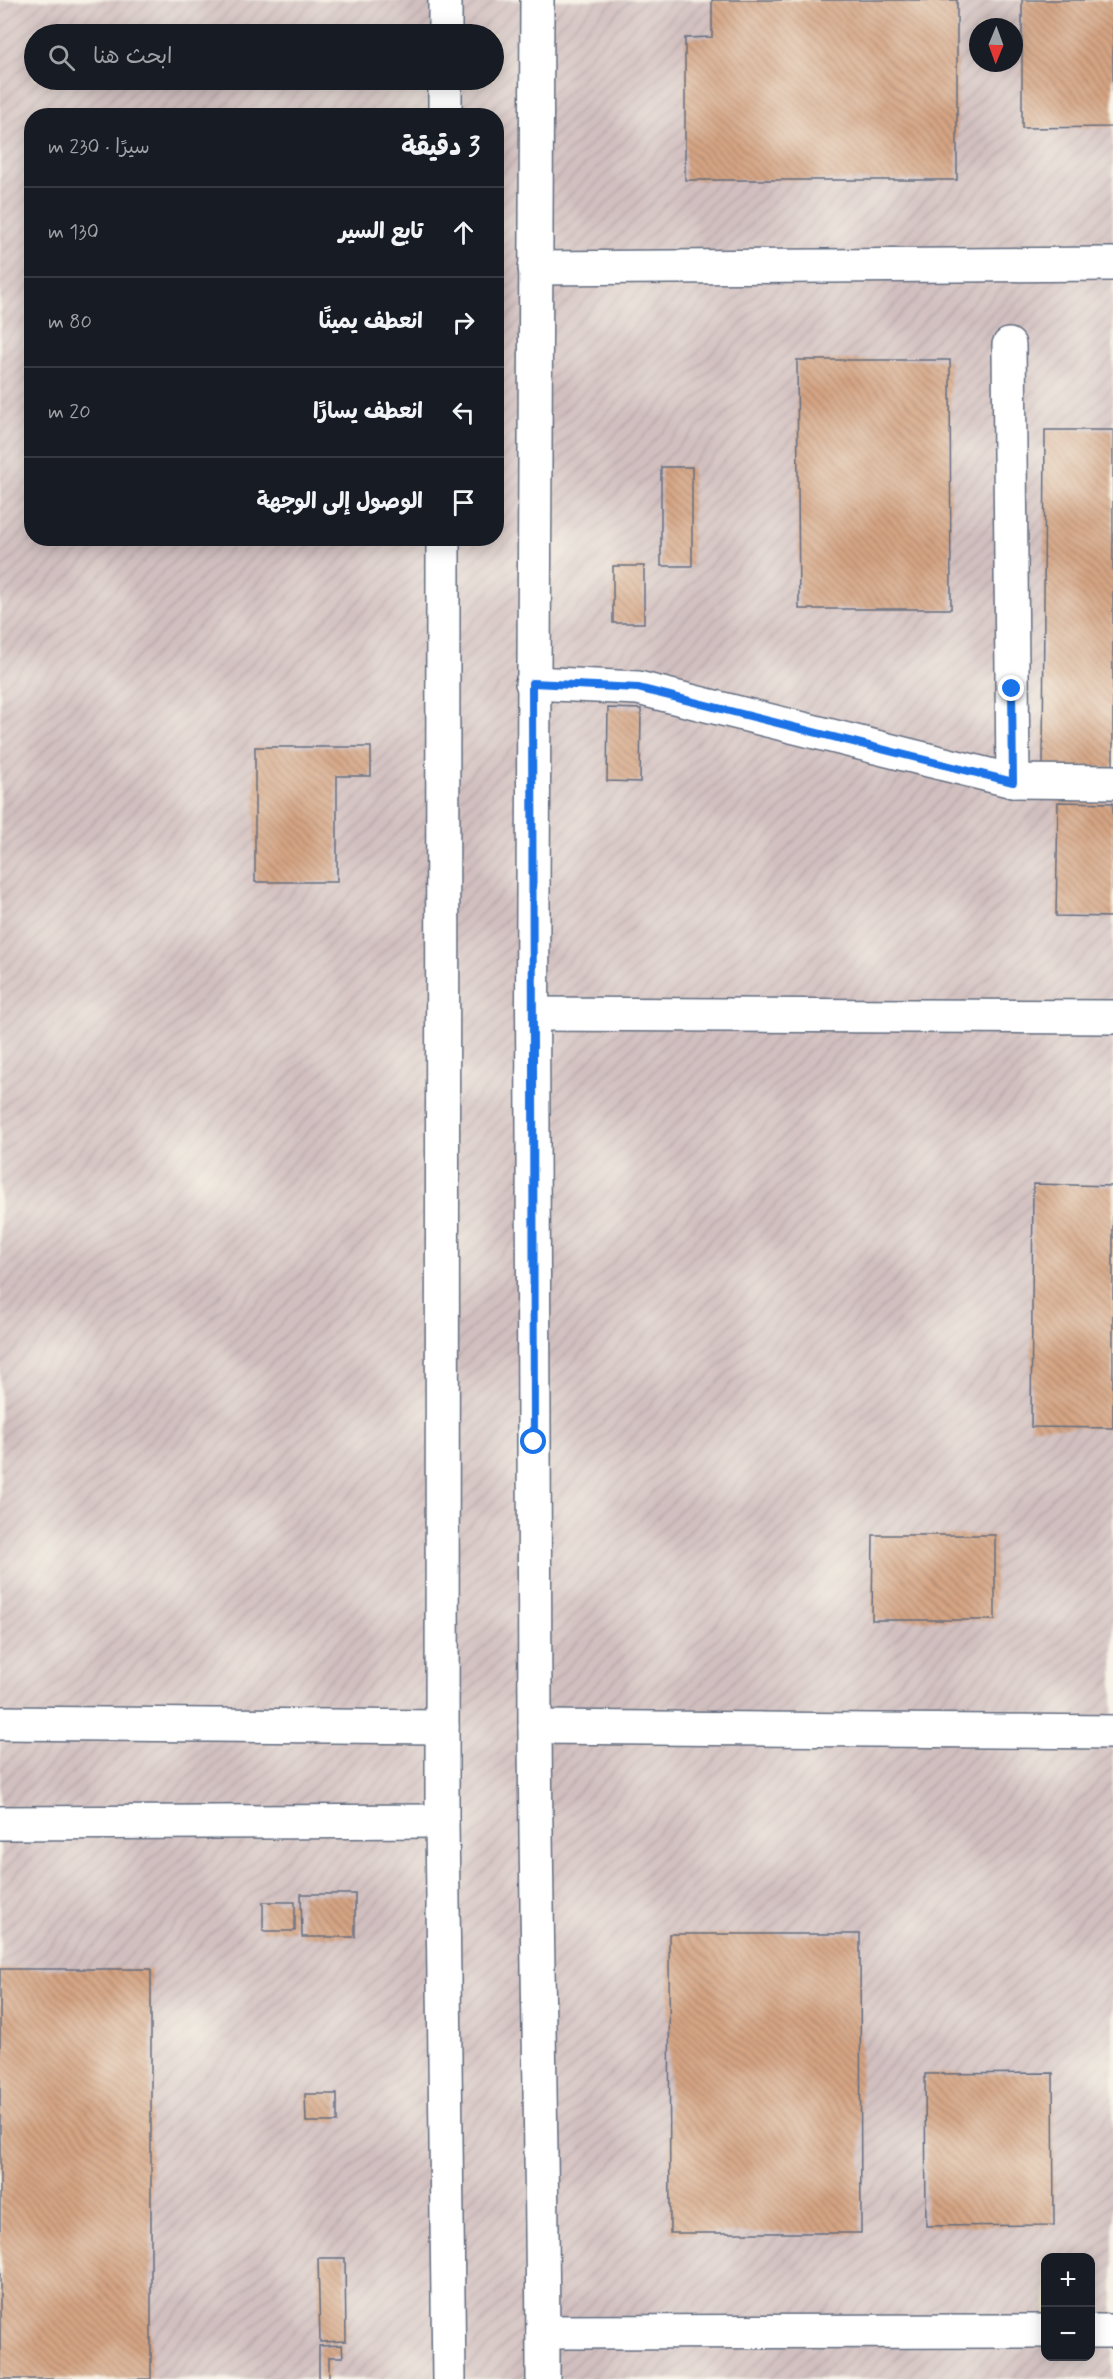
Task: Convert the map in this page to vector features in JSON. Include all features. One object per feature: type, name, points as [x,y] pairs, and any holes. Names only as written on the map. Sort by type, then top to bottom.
[{"type":"street","points":[[445,0],[445,24]]},
{"type":"street","points":[[537,0],[532,683],[535,1727],[543,2379]]},
{"type":"street","points":[[445,90],[445,108]]},
{"type":"street","points":[[535,268],[1113,264]]},
{"type":"street","points":[[1009,345],[1013,782]]},
{"type":"street","points":[[443,546],[442,1821],[449,2379]]},
{"type":"street","points":[[532,683],[638,688],[1013,782],[1113,782]]},
{"type":"street","points":[[533,1014],[1113,1017]]},
{"type":"street","points":[[0,1723],[442,1727]]},
{"type":"street","points":[[535,1727],[1113,1732]]},
{"type":"street","points":[[0,1823],[442,1821]]},
{"type":"street","points":[[543,2332],[1041,2331]]},
{"type":"street","points":[[1095,2331],[1113,2331]]},
{"type":"shaded area","points":[[0,0],[1113,0],[1113,2379],[0,2379]]},
{"type":"building","points":[[712,0],[957,0],[957,180],[685,180],[685,38],[712,37]]},
{"type":"building","points":[[1022,0],[1113,0],[1113,127],[1022,128]]},
{"type":"building","points":[[797,360],[950,360],[951,609],[799,609]]},
{"type":"building","points":[[1045,430],[1113,430],[1113,768],[1043,768]]},
{"type":"building","points":[[661,467],[692,467],[692,566],[661,566]]},
{"type":"building","points":[[613,566],[644,566],[644,623],[613,623]]},
{"type":"building","points":[[608,708],[641,709],[640,782],[607,781]]},
{"type":"building","points":[[255,747],[371,747],[371,776],[337,776],[337,882],[255,882]]},
{"type":"building","points":[[1058,802],[1113,803],[1113,917],[1056,916]]},
{"type":"building","points":[[1033,1184],[1113,1186],[1113,1428],[1031,1427]]},
{"type":"building","points":[[873,1535],[995,1535],[995,1620],[872,1620]]},
{"type":"building","points":[[301,1894],[355,1894],[355,1937],[302,1937]]},
{"type":"building","points":[[263,1902],[295,1902],[295,1931],[263,1931]]},
{"type":"building","points":[[669,1934],[860,1934],[861,2233],[670,2233]]},
{"type":"building","points":[[0,1969],[151,1969],[151,2379],[0,2379]]},
{"type":"building","points":[[1053,2073],[1054,2225],[926,2226],[925,2074]]},
{"type":"building","points":[[305,2094],[337,2094],[337,2122],[306,2122]]},
{"type":"building","points":[[318,2258],[345,2258],[346,2341],[320,2342]]},
{"type":"building","points":[[342,2345],[343,2357],[329,2357],[329,2379],[319,2379],[319,2346]]},
{"type":"route","points":[[534,1442],[532,683],[638,688],[1013,782],[1012,689]]}]
